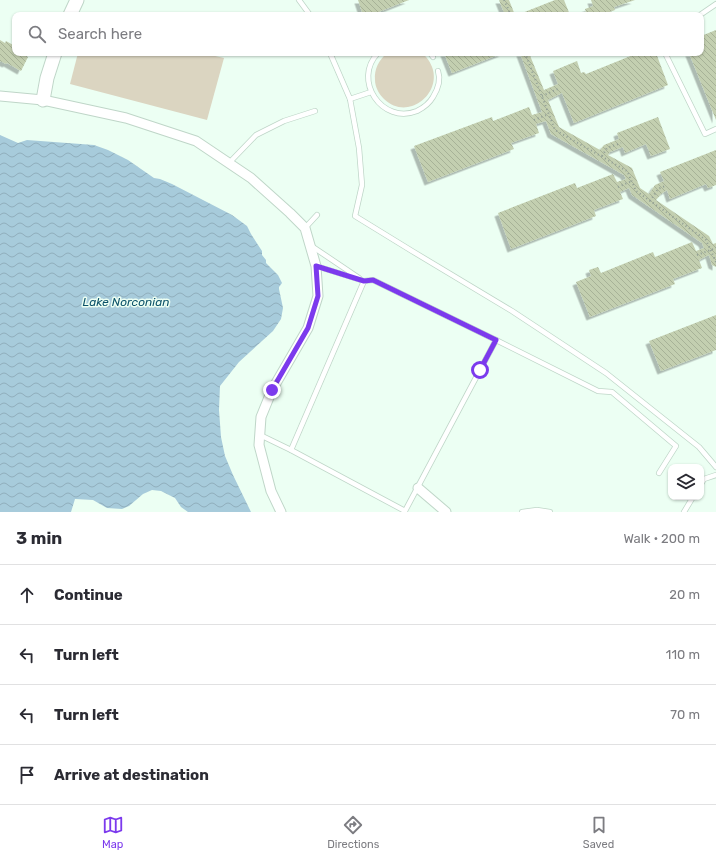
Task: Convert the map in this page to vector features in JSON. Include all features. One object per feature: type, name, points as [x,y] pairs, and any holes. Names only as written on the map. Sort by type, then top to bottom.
[{"type":"street","points":[[71,12],[77,0]]},
{"type":"street","points":[[43,100],[47,78],[54,56]]},
{"type":"street","points":[[0,96],[43,100],[126,118],[196,141],[251,178],[305,228],[316,266],[318,296],[308,328],[272,390],[262,417],[259,445],[271,491],[281,512]]},
{"type":"street","points":[[418,488],[446,512]]},
{"type":"lane","points":[[299,0],[308,12]]},
{"type":"lane","points":[[704,12],[716,4]]},
{"type":"lane","points":[[331,56],[350,99],[359,148],[362,185],[355,216],[512,311],[606,373],[699,447],[716,467]]},
{"type":"lane","points":[[375,56],[370,64],[368,73],[368,82],[371,92],[376,100],[393,112],[413,112],[422,108],[430,101],[436,93],[439,83],[440,76],[438,71]]},
{"type":"lane","points":[[666,56],[705,134],[716,128]]},
{"type":"lane","points":[[350,99],[371,92]]},
{"type":"lane","points":[[229,163],[256,135],[284,121],[315,111]]},
{"type":"lane","points":[[305,228],[317,215]]},
{"type":"lane","points":[[310,244],[364,281]]},
{"type":"lane","points":[[316,266],[364,281],[373,280],[598,391],[612,392],[676,446],[659,473]]},
{"type":"lane","points":[[292,450],[364,281]]},
{"type":"lane","points":[[260,435],[292,450],[405,511],[496,340]]},
{"type":"lane","points":[[704,479],[716,475]]},
{"type":"lane","points":[[684,512],[691,500]]},
{"type":"lane","points":[[522,512],[537,510],[550,512]]},
{"type":"path","points":[[504,0],[509,12]]},
{"type":"path","points":[[526,56],[555,130],[627,171],[636,191],[706,240],[716,262]]},
{"type":"path","points":[[542,96],[560,88]]},
{"type":"path","points":[[534,120],[549,114]]},
{"type":"path","points":[[602,156],[607,148],[621,143]]},
{"type":"path","points":[[618,187],[632,181]]},
{"type":"path","points":[[650,201],[658,189],[665,186]]},
{"type":"path","points":[[697,255],[716,248]]},
{"type":"shaded area","points":[[77,56],[215,56],[224,58],[207,120],[70,84]]},
{"type":"shaded area","points":[[384,56],[424,56],[431,64],[434,76],[432,87],[426,97],[417,104],[406,107],[395,106],[384,99],[379,93],[375,83],[376,68]]},
{"type":"water","name":"Lake Norconian","points":[[0,135],[18,143],[27,140],[94,145],[108,150],[128,160],[154,178],[172,184],[232,215],[247,226],[262,251],[262,255],[266,260],[266,263],[278,275],[282,283],[279,289],[283,308],[281,319],[273,331],[239,362],[220,386],[219,410],[221,437],[225,456],[251,512],[188,512],[181,507],[175,498],[161,491],[152,490],[143,494],[129,506],[122,509],[107,508],[93,500],[75,499],[71,512],[0,512]]},
{"type":"building","points":[[358,0],[409,0],[379,12],[362,12]]},
{"type":"building","points":[[499,0],[509,0],[514,12],[504,12]]},
{"type":"building","points":[[555,0],[564,0],[569,12],[525,12]]},
{"type":"building","points":[[591,0],[635,0],[614,7],[615,10],[610,12],[586,12],[585,9],[593,6]]},
{"type":"building","points":[[716,30],[716,120],[690,56],[704,56],[704,35]]},
{"type":"building","points":[[0,40],[12,44],[12,56],[28,57],[21,71],[7,63],[6,64],[0,61]]},
{"type":"building","points":[[445,56],[495,56],[452,73]]},
{"type":"building","points":[[521,56],[530,56],[544,90],[558,84],[553,71],[577,61],[581,73],[584,72],[586,74],[631,56],[657,56],[668,85],[574,123],[562,93],[548,100],[559,127],[600,150],[604,145],[619,139],[617,133],[658,117],[670,149],[651,156],[646,144],[625,153],[623,147],[610,152],[608,155],[632,168],[640,188],[649,194],[655,185],[664,181],[660,172],[716,150],[716,185],[708,188],[706,184],[670,199],[667,190],[656,200],[709,236],[713,244],[716,243],[716,267],[712,265],[709,255],[699,260],[702,268],[673,279],[675,284],[590,317],[576,282],[591,276],[589,270],[598,267],[601,273],[653,252],[655,257],[692,242],[696,251],[704,248],[702,243],[632,195],[629,188],[620,192],[623,199],[594,210],[596,216],[511,249],[498,213],[575,183],[577,188],[613,174],[617,182],[626,179],[624,175],[551,134],[546,121],[536,124],[539,133],[511,143],[514,149],[428,182],[414,146],[492,117],[493,121],[529,107],[532,115],[542,112]]},
{"type":"building","points":[[716,315],[716,350],[661,371],[649,341]]},
{"type":"route","points":[[272,390],[308,328],[318,296],[316,266],[364,281],[373,280],[496,340],[480,370]]}]
